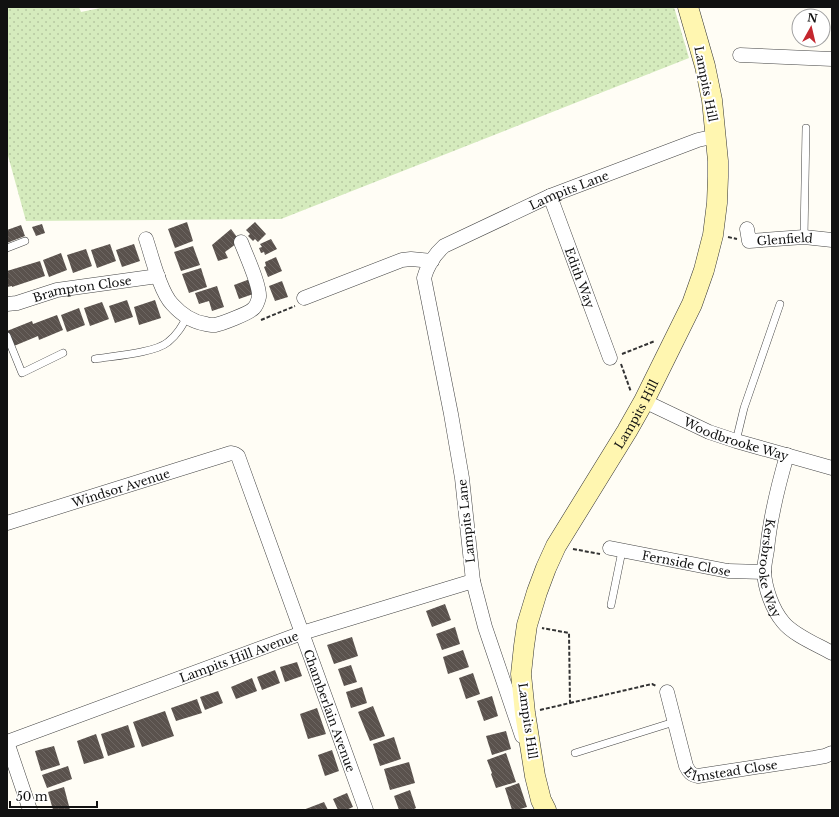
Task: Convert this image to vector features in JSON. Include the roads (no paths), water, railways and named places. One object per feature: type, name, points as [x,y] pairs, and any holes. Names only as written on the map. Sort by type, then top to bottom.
[{"type":"main road","name":"Lampits Hill","points":[[546,810],[541,800],[535,776],[525,713],[521,674],[527,624],[537,592],[556,546],[644,401],[692,304],[704,270],[712,235],[717,196],[718,162],[716,136],[712,100],[705,66],[688,7]]},
{"type":"street","points":[[740,55],[832,59]]},
{"type":"street","name":"Lampits Lane","points":[[535,776],[485,626],[473,581],[462,478],[424,278],[436,253],[444,246],[550,196],[698,140],[716,136]]},
{"type":"street","name":"Edith Way","points":[[550,196],[610,358]]},
{"type":"street","name":"Glenfield","points":[[748,235],[804,237],[832,240]]},
{"type":"street","points":[[146,239],[162,287],[171,303],[181,313],[193,320],[205,324],[216,325],[253,309],[258,303],[258,286],[241,242]]},
{"type":"street","points":[[304,298],[402,260],[411,259],[432,261]]},
{"type":"street","name":"Brampton Close","points":[[7,304],[17,303],[57,290],[158,276]]},
{"type":"street","name":"Woodbrooke Way","points":[[644,401],[709,432],[832,468]]},
{"type":"street","name":"Windsor Avenue","points":[[7,523],[231,453],[235,454]]},
{"type":"street","name":"Chamberlain Avenue","points":[[235,454],[238,456],[366,810]]},
{"type":"street","name":"Kersbrooke Way","points":[[787,455],[768,534],[764,572],[770,601],[783,623],[793,631],[832,653]]},
{"type":"street","name":"Fernside Close","points":[[616,550],[728,571],[764,572]]},
{"type":"street","name":"Lampits Hill Avenue","points":[[7,742],[302,634],[473,581]]},
{"type":"street","name":"Elmstead Close","points":[[667,692],[686,766],[693,776],[814,758],[832,753]]},
{"type":"street","points":[[7,742],[30,810]]},
{"type":"lane","points":[[804,237],[806,128]]},
{"type":"lane","points":[[7,248],[25,241]]},
{"type":"lane","points":[[736,441],[744,408],[780,304]]},
{"type":"lane","points":[[95,359],[152,350],[167,343],[178,333],[187,317]]},
{"type":"lane","points":[[7,336],[22,373],[63,353]]},
{"type":"lane","points":[[610,605],[616,550]]},
{"type":"lane","points":[[575,753],[674,722]]}]
